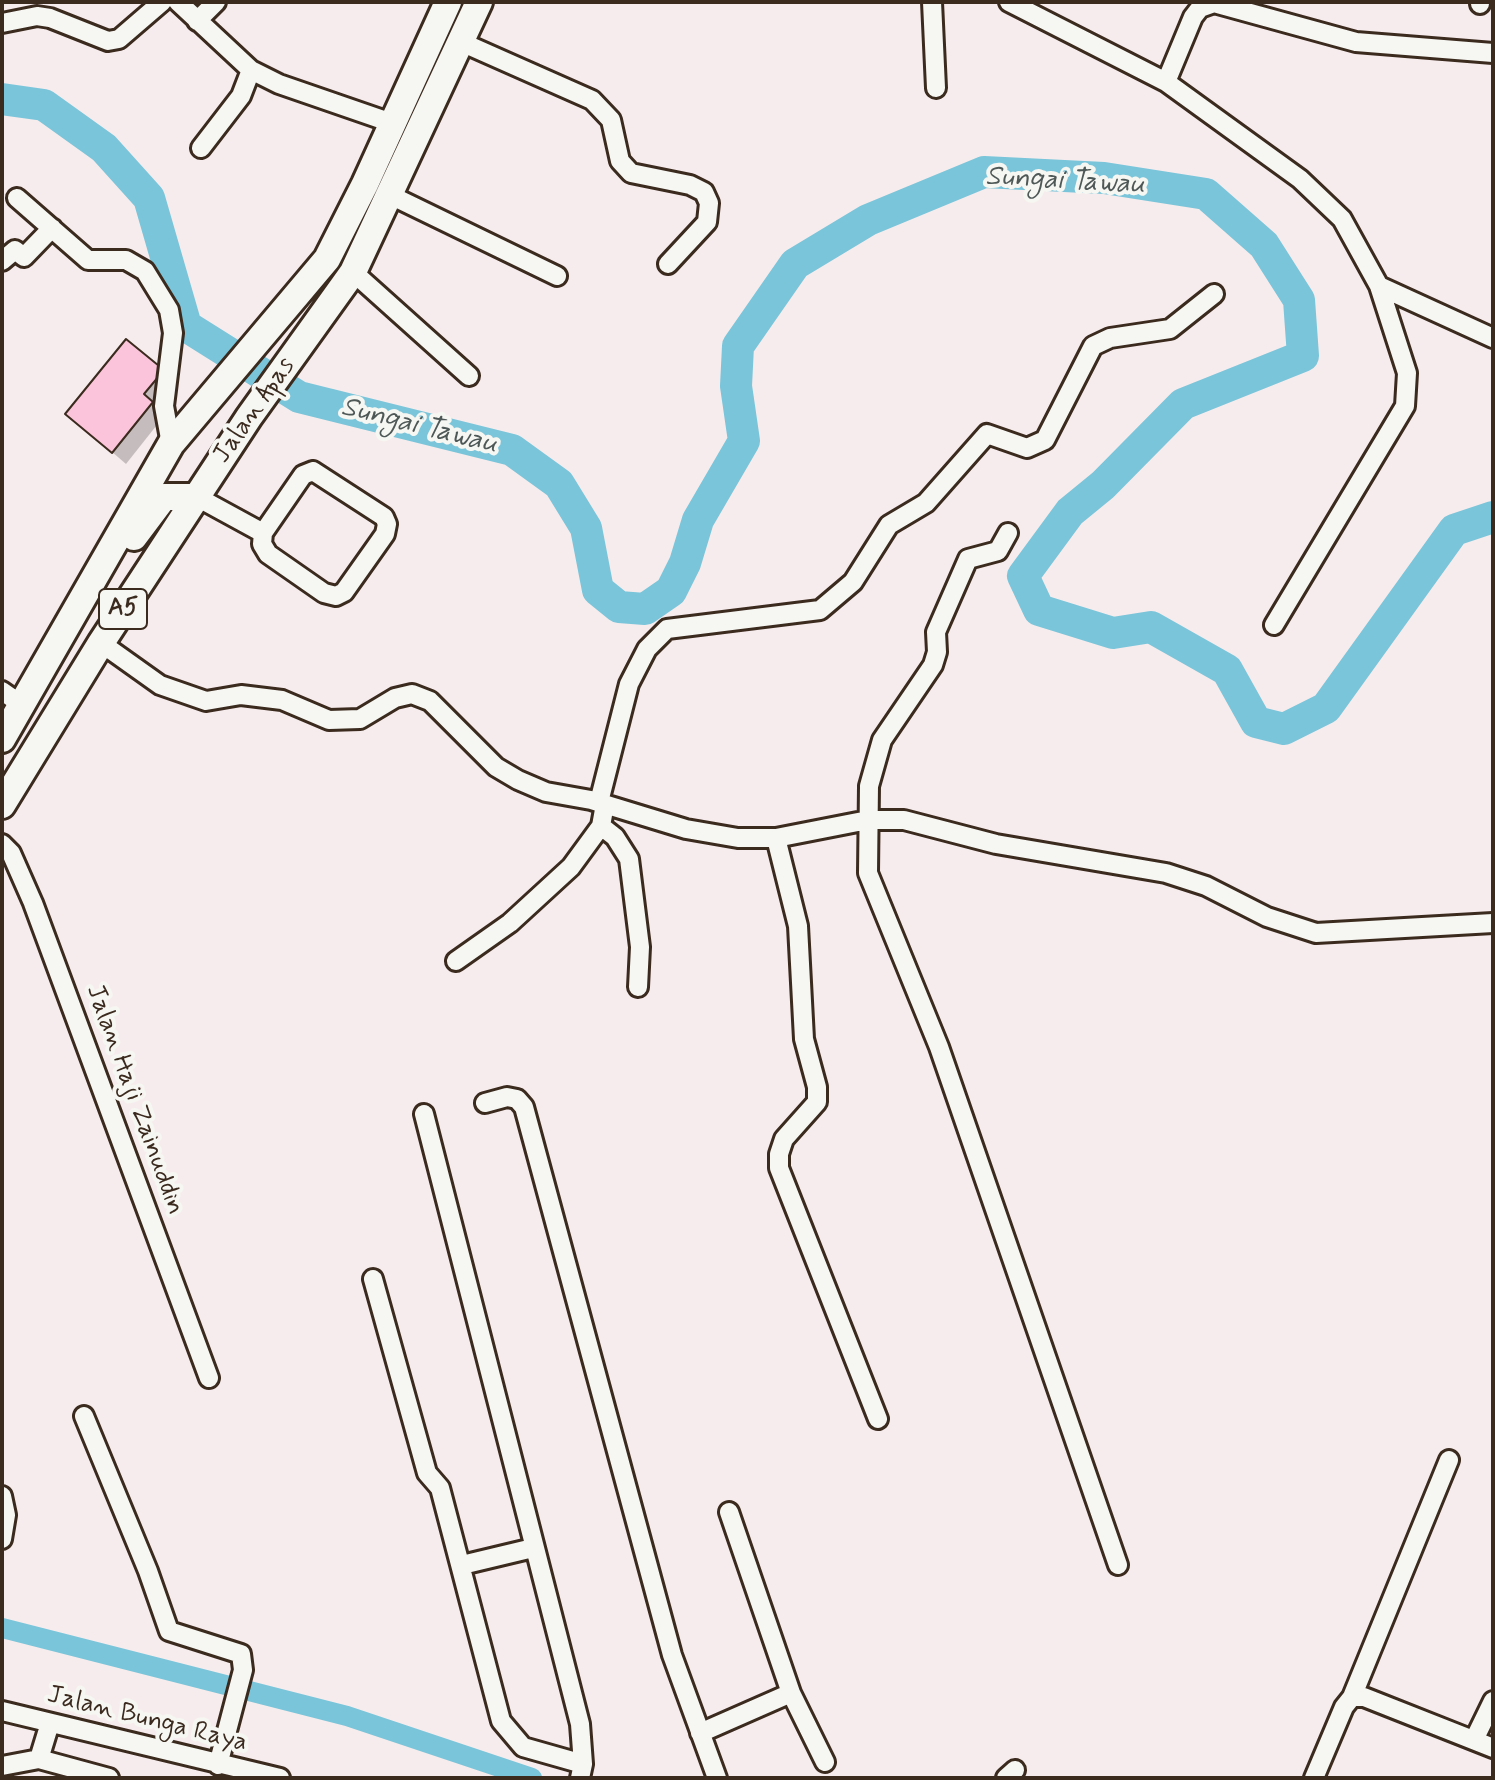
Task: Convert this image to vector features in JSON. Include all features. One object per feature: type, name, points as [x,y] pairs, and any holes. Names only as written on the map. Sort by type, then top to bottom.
[{"type":"highway","name":"Jalan Apas","points":[[2,739],[12,698],[107,557],[171,444],[327,259],[448,2]]},
{"type":"highway","name":"Jalan Apas","points":[[2,805],[101,643],[249,417],[353,272],[479,2]]},
{"type":"highway","points":[[392,123],[413,115],[448,70]]},
{"type":"highway","points":[[107,557],[117,555],[164,497],[197,497]]},
{"type":"street","points":[[2,23],[37,16],[50,18],[108,41],[119,39],[162,2]]},
{"type":"street","points":[[178,2],[251,70],[279,84],[392,123]]},
{"type":"street","points":[[197,21],[216,2]]},
{"type":"street","points":[[932,2],[936,88]]},
{"type":"street","points":[[1009,2],[1166,82],[1300,179],[1353,234],[1379,286],[1407,373],[1409,391],[1405,406],[1274,625]]},
{"type":"street","points":[[1166,82],[1193,17],[1200,8],[1214,3],[1356,42],[1493,53]]},
{"type":"street","points":[[461,42],[592,100],[611,120],[620,161],[631,173],[690,185],[704,192],[709,203],[707,222],[668,264]]},
{"type":"street","points":[[201,148],[241,96],[251,70]]},
{"type":"street","points":[[390,195],[557,276]]},
{"type":"street","points":[[17,198],[88,260],[126,260],[137,264],[169,310],[173,333],[164,406],[171,444]]},
{"type":"street","points":[[2,261],[15,250],[24,257],[52,228]]},
{"type":"street","points":[[353,272],[469,376]]},
{"type":"street","points":[[1379,286],[1493,338]]},
{"type":"street","points":[[456,961],[510,923],[571,867],[601,826],[602,803],[629,684],[647,649],[667,629],[820,610],[853,582],[889,525],[926,503],[987,434],[1027,448],[1045,440],[1093,346],[1110,338],[1170,329],[1214,294]]},
{"type":"street","points":[[313,471],[384,517],[387,524],[385,534],[344,592],[336,596],[324,593],[268,554],[262,544],[263,533],[303,475],[313,471]]},
{"type":"street","points":[[197,497],[263,533]]},
{"type":"street","points":[[1008,533],[998,551],[968,559],[936,632],[937,652],[933,665],[882,740],[871,773],[868,873],[939,1047],[1118,1565]]},
{"type":"street","points":[[101,643],[160,685],[206,701],[241,695],[282,700],[329,720],[360,719],[395,698],[412,694],[430,701],[496,767],[518,780],[546,792],[602,803],[686,829],[738,838],[776,838],[868,820],[904,820],[996,844],[1166,873],[1206,886],[1267,917],[1316,933],[1493,923]]},
{"type":"street","points":[[601,826],[615,837],[629,859],[640,947],[638,987]]},
{"type":"street","points":[[776,838],[798,926],[804,1039],[817,1087],[817,1102],[784,1139],[779,1168],[878,1419]]},
{"type":"street","name":"Jalan Haji Zainuddin","points":[[2,844],[11,853],[33,903],[209,1378]]},
{"type":"street","points":[[485,1103],[507,1097],[517,1099],[524,1107],[672,1655],[717,1778]]},
{"type":"street","points":[[373,1279],[427,1473],[440,1488],[501,1721],[512,1738],[523,1747],[581,1772],[580,1724],[424,1114]]},
{"type":"street","points":[[84,1416],[148,1571],[169,1631],[184,1638],[231,1648],[241,1654],[243,1670],[218,1765]]},
{"type":"street","points":[[1314,1778],[1344,1707],[1352,1697],[1449,1460]]},
{"type":"street","points":[[2,1496],[6,1515],[2,1539]]},
{"type":"street","points":[[729,1512],[791,1693],[825,1762]]},
{"type":"street","points":[[462,1565],[533,1548]]},
{"type":"street","points":[[700,1733],[791,1693]]},
{"type":"street","points":[[1352,1697],[1364,1697],[1493,1748]]},
{"type":"street","points":[[1474,1740],[1493,1701]]},
{"type":"street","name":"Jalan Bunga Raya","points":[[2,1711],[254,1776],[280,1778]]},
{"type":"street","points":[[39,1759],[50,1723]]},
{"type":"street","points":[[2,1766],[39,1759],[109,1778]]},
{"type":"building","points":[[126,339],[164,370],[144,394],[153,402],[112,453],[65,414]]},
{"type":"waterway","name":"Sungai Tawau","points":[[2,99],[44,105],[104,148],[149,198],[186,326],[299,397],[512,450],[559,484],[586,528],[598,590],[619,607],[645,609],[671,591],[685,563],[698,520],[744,441],[736,386],[738,346],[795,264],[868,220],[984,172],[1104,178],[1206,194],[1264,245],[1299,300],[1303,356],[1183,404],[1103,485],[1070,512],[1023,576],[1039,610],[1113,633],[1151,627],[1227,670],[1256,722],[1284,729],[1326,708],[1454,530],[1493,517]]},
{"type":"waterway","points":[[2,1628],[347,1716],[532,1778]]}]
